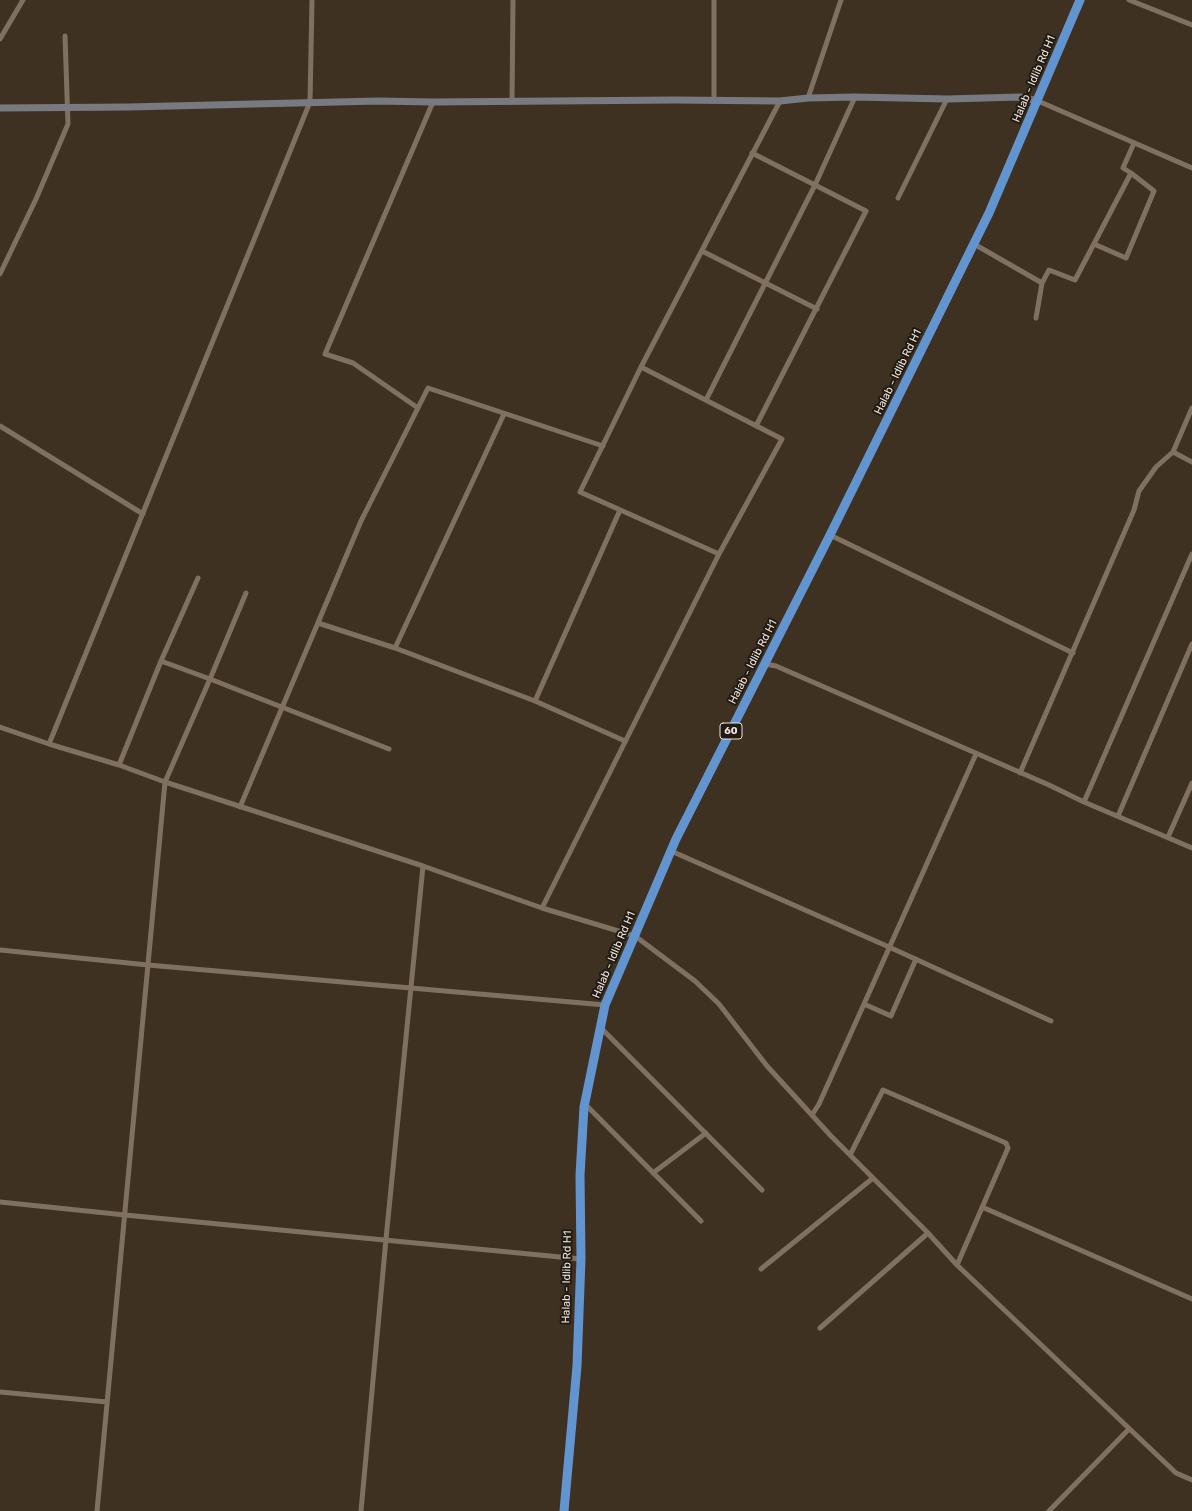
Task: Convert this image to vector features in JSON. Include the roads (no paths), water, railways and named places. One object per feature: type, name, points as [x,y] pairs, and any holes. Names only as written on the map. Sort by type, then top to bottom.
[{"type":"highway","name":"Halab - Idlib Rd H1","points":[[564,1511],[577,1366],[581,1258],[580,1175],[584,1104],[604,1005],[671,851],[990,213],[1080,0]]},
{"type":"street","points":[[0,39],[23,0]]},
{"type":"street","points":[[49,744],[310,102],[312,0]]},
{"type":"street","points":[[512,102],[513,0]]},
{"type":"street","points":[[714,0],[714,99]]},
{"type":"street","points":[[808,98],[841,0]]},
{"type":"street","points":[[1130,0],[1192,25]]},
{"type":"street","points":[[0,274],[36,199],[68,124],[65,36]]},
{"type":"street","points":[[706,400],[816,185],[855,97]]},
{"type":"street","points":[[0,108],[129,107],[378,101],[512,102],[714,99],[780,101],[808,98],[855,97],[947,99],[1020,97],[1038,101],[1192,168]]},
{"type":"street","points":[[898,198],[947,99]]},
{"type":"street","points":[[719,554],[580,492],[641,366],[780,101]]},
{"type":"street","points":[[418,408],[353,363],[325,354],[433,102]]},
{"type":"street","points":[[1094,244],[1126,258],[1154,191],[1123,168],[1134,143]]},
{"type":"street","points":[[752,153],[866,211],[756,426]]},
{"type":"street","points":[[1036,318],[1042,283],[1049,270],[1075,280],[1131,173]]},
{"type":"street","points":[[974,244],[1042,283]]},
{"type":"street","points":[[702,251],[817,309]]},
{"type":"street","points":[[542,908],[719,554],[782,439],[641,366]]},
{"type":"street","points":[[240,806],[361,521],[428,388],[603,446]]},
{"type":"street","points":[[1020,773],[1134,510],[1139,491],[1156,467],[1173,452],[1192,408]]},
{"type":"street","points":[[395,648],[504,414]]},
{"type":"street","points":[[0,426],[143,514]]},
{"type":"street","points":[[1173,452],[1192,462]]},
{"type":"street","points":[[535,701],[620,510]]},
{"type":"street","points":[[830,535],[1073,653]]},
{"type":"street","points":[[1084,802],[1192,554]]},
{"type":"street","points":[[119,765],[161,661],[198,578]]},
{"type":"street","points":[[97,1511],[165,782],[246,593]]},
{"type":"street","points":[[318,623],[395,648],[535,701],[625,741]]},
{"type":"street","points":[[1118,816],[1192,644]]},
{"type":"street","points":[[161,661],[389,749]]},
{"type":"street","points":[[765,664],[776,666],[1192,848]]},
{"type":"street","points":[[0,727],[423,866],[542,908],[635,936],[695,981],[719,1004],[766,1066],[850,1155],[928,1233],[957,1265],[1176,1473],[1192,1480]]},
{"type":"street","points":[[812,1115],[819,1104],[976,754]]},
{"type":"street","points":[[1168,838],[1192,783]]},
{"type":"street","points":[[671,851],[916,959],[1051,1021]]},
{"type":"street","points":[[361,1511],[410,988],[423,866]]},
{"type":"street","points":[[0,950],[148,965],[604,1005]]},
{"type":"street","points":[[864,1004],[891,1016],[916,959]]},
{"type":"street","points":[[600,1027],[762,1190]]},
{"type":"street","points":[[850,1155],[883,1090],[1006,1143],[1008,1148],[957,1265]]},
{"type":"street","points":[[584,1104],[701,1221]]},
{"type":"street","points":[[653,1173],[706,1133]]},
{"type":"street","points":[[761,1269],[873,1178]]},
{"type":"street","points":[[0,1202],[581,1258]]},
{"type":"street","points":[[982,1207],[1192,1299]]},
{"type":"street","points":[[820,1328],[928,1233]]},
{"type":"street","points":[[0,1392],[107,1402]]},
{"type":"street","points":[[1048,1511],[1129,1429]]}]
